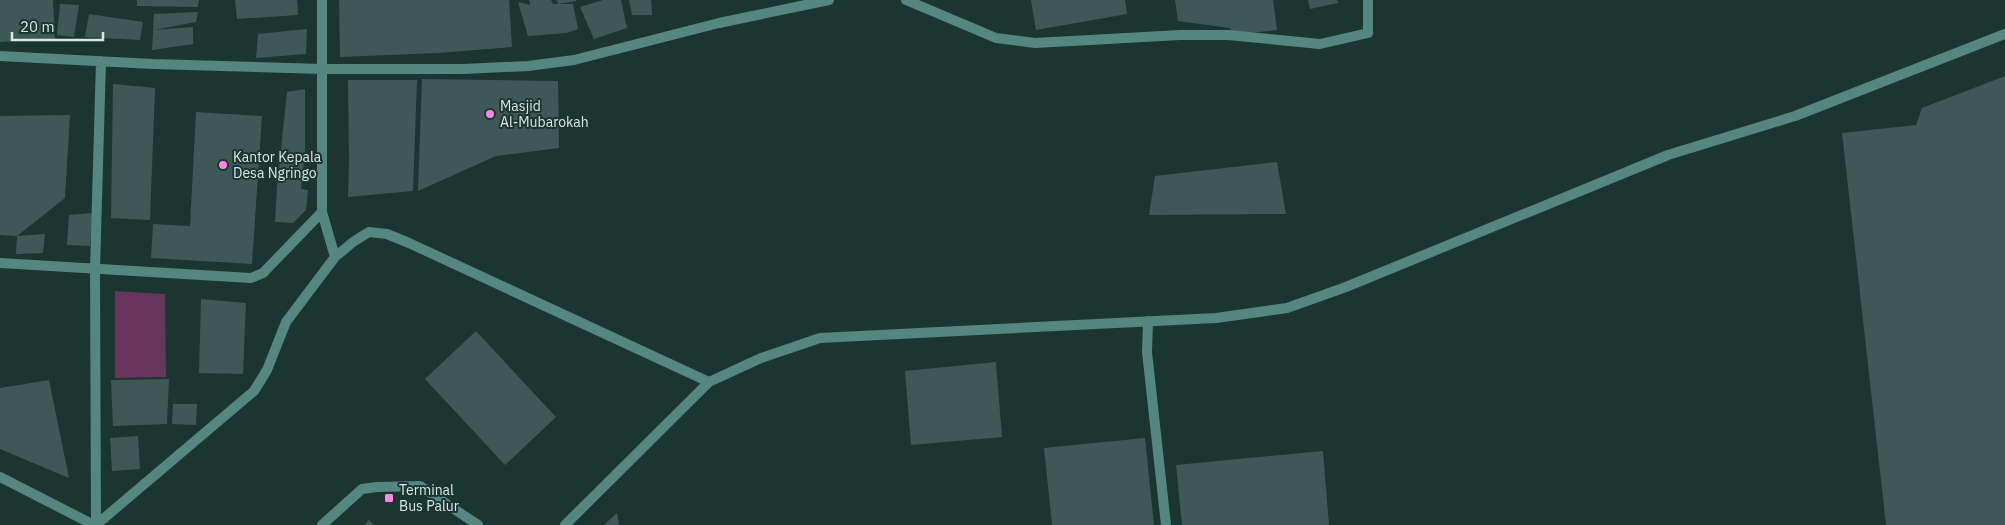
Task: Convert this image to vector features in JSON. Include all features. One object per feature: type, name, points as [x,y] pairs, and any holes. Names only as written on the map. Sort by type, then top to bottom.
[{"type":"street","points":[[322,0],[322,212],[335,257]]},
{"type":"street","points":[[0,56],[323,69],[463,69],[528,66],[574,60],[719,23],[829,0]]},
{"type":"street","points":[[906,0],[996,38],[1020,42],[1035,43],[1180,35],[1228,35],[1320,44],[1368,33],[1368,0]]},
{"type":"street","points":[[565,525],[709,382],[761,358],[820,338],[1216,318],[1287,308],[1346,286],[1668,155],[1795,116],[2005,34]]},
{"type":"street","points":[[95,525],[95,269],[101,61]]},
{"type":"street","points":[[0,263],[252,278],[264,273],[322,212]]},
{"type":"street","points":[[95,525],[254,391],[267,370],[286,322],[335,257],[369,232],[387,234],[409,243],[709,382]]},
{"type":"street","points":[[1148,321],[1147,352],[1166,525]]},
{"type":"street","points":[[0,477],[95,525]]},
{"type":"street","points":[[322,525],[362,489],[377,486],[420,486],[478,525]]},
{"type":"shaded area","points":[[115,291],[165,294],[166,377],[115,378]]},
{"type":"building","points":[[0,0],[53,0],[55,39],[0,42]]},
{"type":"building","points":[[137,0],[199,0],[198,7],[137,6]]},
{"type":"building","points":[[235,0],[297,0],[298,15],[237,19]]},
{"type":"building","points":[[339,0],[509,0],[512,47],[438,53],[340,57]]},
{"type":"building","points":[[529,0],[551,0],[553,4],[573,4],[578,29],[567,33],[528,36],[518,2],[530,5]]},
{"type":"building","points":[[557,0],[576,0],[576,1],[558,4]]},
{"type":"building","points":[[603,0],[621,0],[627,28],[594,39],[580,7]]},
{"type":"building","points":[[629,0],[651,0],[652,15],[632,15]]},
{"type":"building","points":[[1031,0],[1125,0],[1127,14],[1036,30]]},
{"type":"building","points":[[1175,0],[1273,0],[1277,30],[1233,35],[1230,28],[1178,21]]},
{"type":"building","points":[[1308,0],[1337,0],[1338,3],[1310,9]]},
{"type":"building","points":[[60,4],[79,5],[74,37],[57,35]]},
{"type":"building","points":[[198,12],[196,22],[154,30],[193,27],[193,44],[152,50],[154,14]]},
{"type":"building","points":[[89,14],[143,22],[140,40],[85,37]]},
{"type":"building","points":[[307,29],[306,54],[256,58],[258,34]]},
{"type":"building","points":[[2005,76],[2005,525],[1886,525],[1842,133],[1916,125],[1922,108]]},
{"type":"building","name":"Masjid Al-Mubarokah","points":[[422,79],[558,81],[559,148],[496,156],[418,191]]},
{"type":"building","points":[[348,80],[417,80],[413,191],[348,197]]},
{"type":"building","points":[[113,84],[155,88],[150,220],[111,218]]},
{"type":"building","points":[[305,89],[305,154],[301,189],[308,190],[306,210],[293,223],[275,222],[287,92]]},
{"type":"building","points":[[196,112],[262,116],[252,264],[151,258],[153,224],[190,226]]},
{"type":"building","points":[[70,115],[65,198],[17,236],[0,235],[0,116]]},
{"type":"building","points":[[1277,162],[1286,214],[1149,215],[1155,176]]},
{"type":"building","points":[[93,213],[90,246],[67,245],[69,215]]},
{"type":"building","points":[[45,234],[43,253],[16,254],[17,236]]},
{"type":"building","points":[[201,299],[246,303],[243,374],[199,373]]},
{"type":"building","points":[[476,331],[556,417],[505,465],[425,379]]},
{"type":"building","points":[[996,362],[1002,437],[911,445],[905,371]]},
{"type":"building","points":[[169,379],[167,424],[113,426],[111,380]]},
{"type":"building","points":[[49,380],[69,478],[0,449],[0,388]]},
{"type":"building","points":[[173,404],[197,404],[196,425],[172,424]]},
{"type":"building","points":[[138,436],[140,469],[112,471],[110,438]]},
{"type":"building","points":[[1145,438],[1154,525],[1052,525],[1044,448]]},
{"type":"building","points":[[1323,451],[1329,525],[1182,525],[1176,465]]},
{"type":"building","points":[[617,513],[619,525],[604,525]]},
{"type":"building","points":[[369,520],[374,525],[364,525]]},
{"type":"place","name":"Masjid Al-Mubarokah","points":[[490,114]]},
{"type":"place","name":"Kantor Kepala Desa Ngringo","points":[[223,165]]},
{"type":"place","name":"Terminal Bus Palur","points":[[389,498]]}]
